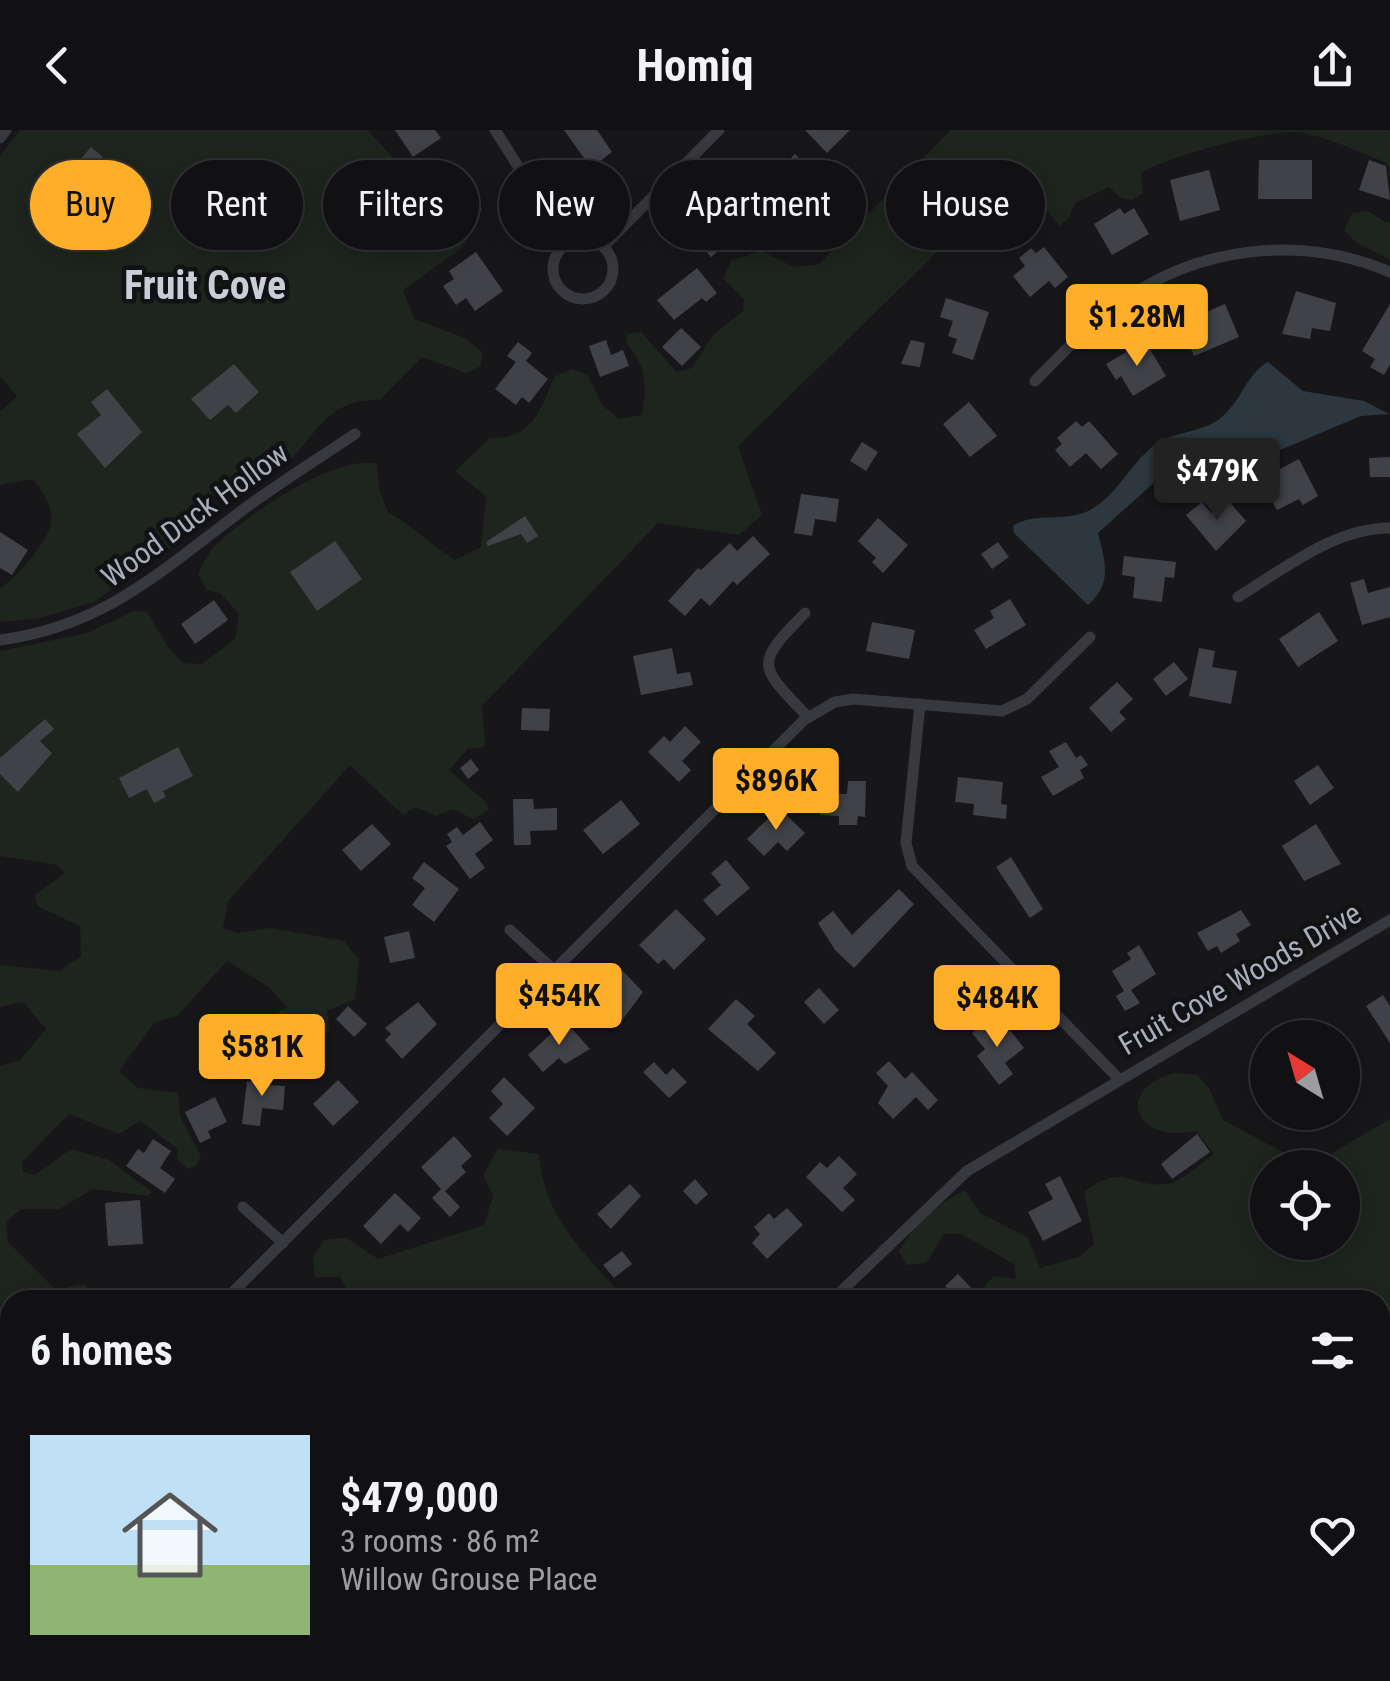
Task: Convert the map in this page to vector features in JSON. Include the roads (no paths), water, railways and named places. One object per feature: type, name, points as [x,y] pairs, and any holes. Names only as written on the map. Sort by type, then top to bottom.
[{"type":"street","points":[[0,138],[6,130]]},
{"type":"street","points":[[495,130],[514,160]]},
{"type":"street","points":[[630,220],[719,130]]},
{"type":"street","points":[[561,250],[554,257],[558,285],[578,298],[599,294],[614,272],[606,250]]},
{"type":"street","points":[[1035,381],[1118,304],[1162,277],[1198,262],[1249,252],[1300,250],[1359,260],[1390,272]]},
{"type":"street","name":"Wood Duck Hollow","points":[[0,640],[61,627],[111,607],[146,586],[269,490],[355,434]]},
{"type":"street","points":[[1238,597],[1330,542],[1358,531],[1390,528]]},
{"type":"street","points":[[805,612],[772,646],[766,661],[771,676],[808,717]]},
{"type":"street","points":[[235,1290],[808,717],[853,699],[988,712],[1016,707],[1090,638]]},
{"type":"street","points":[[920,704],[906,843],[912,866],[1119,1079]]},
{"type":"street","name":"Fruit Cove Woods Drive","points":[[842,1290],[936,1196],[967,1171],[1390,920]]},
{"type":"street","points":[[510,930],[555,971]]},
{"type":"street","points":[[243,1207],[283,1243]]},
{"type":"district","name":"Fruit Cove","points":[[205,285]]}]
